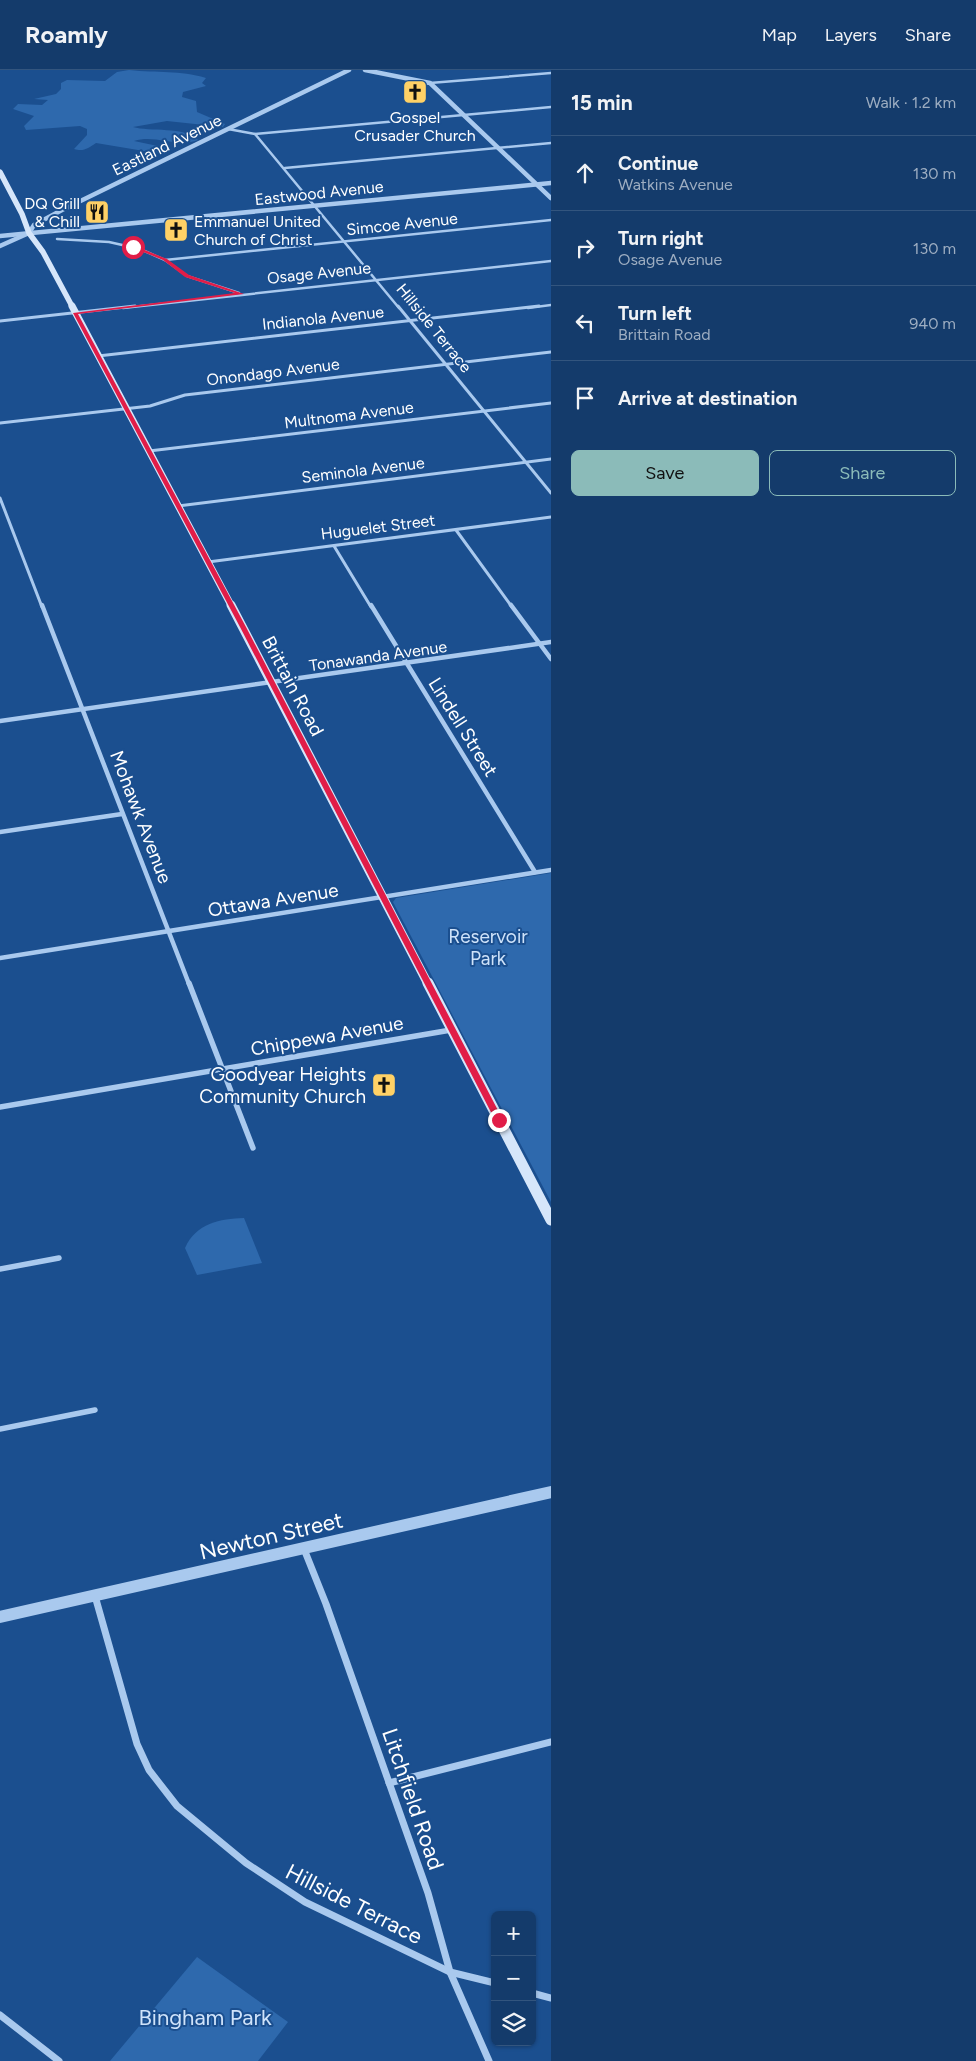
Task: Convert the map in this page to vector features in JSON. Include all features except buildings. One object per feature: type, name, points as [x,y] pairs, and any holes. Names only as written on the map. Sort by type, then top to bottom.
[{"type":"main road","name":"Brittain Road","points":[[0,172],[22,214],[29,233],[43,252],[208,562],[551,1220]]},
{"type":"street","name":"Eastland Avenue","points":[[0,246],[29,233],[34,225],[62,210],[349,70]]},
{"type":"street","points":[[365,70],[430,83],[551,73]]},
{"type":"street","points":[[430,83],[551,198]]},
{"type":"street","points":[[228,129],[255,134],[551,107]]},
{"type":"street","name":"Hillside Terrace","points":[[255,134],[346,241],[551,493]]},
{"type":"street","points":[[285,168],[551,143]]},
{"type":"street","name":"Eastwood Avenue","points":[[0,236],[551,183]]},
{"type":"street","name":"Simcoe Avenue","points":[[165,260],[551,220]]},
{"type":"street","points":[[57,240],[120,243],[165,260],[187,276],[242,294]]},
{"type":"street","name":"Osage Avenue","points":[[0,321],[551,261]]},
{"type":"street","name":"Indianola Avenue","points":[[98,356],[551,305]]},
{"type":"street","name":"Onondago Avenue","points":[[0,423],[155,405],[185,395],[551,352]]},
{"type":"street","name":"Multnoma Avenue","points":[[149,452],[551,403]]},
{"type":"street","name":"Seminola Avenue","points":[[178,506],[551,459]]},
{"type":"street","name":"Mohawk Avenue","points":[[0,498],[253,1148]]},
{"type":"street","name":"Huguelet Street","points":[[208,562],[551,517]]},
{"type":"street","points":[[456,530],[551,660]]},
{"type":"street","name":"Lindell Street","points":[[334,546],[535,872]]},
{"type":"street","name":"Tonawanda Avenue","points":[[0,721],[272,684],[551,642]]},
{"type":"street","points":[[0,832],[122,814]]},
{"type":"street","name":"Ottawa Avenue","points":[[0,958],[551,870]]},
{"type":"street","name":"Chippewa Avenue","points":[[0,1107],[452,1030]]},
{"type":"street","points":[[0,1269],[59,1258]]},
{"type":"street","points":[[0,1430],[95,1410]]},
{"type":"street","name":"Newton Street","points":[[0,1618],[551,1492]]},
{"type":"street","name":"Litchfield Road","points":[[304,1549],[326,1604],[428,1894],[450,1972],[489,2061]]},
{"type":"street","name":"Hillside Terrace","points":[[95,1596],[137,1744],[149,1770],[171,1800],[216,1841],[279,1886],[326,1914],[450,1972],[491,1982]]},
{"type":"street","points":[[389,1783],[551,1742]]},
{"type":"street","points":[[536,1994],[551,1998]]},
{"type":"street","points":[[0,2015],[59,2061]]},
{"type":"green space","points":[[129,70],[177,73],[206,78],[202,83],[206,86],[183,92],[182,97],[196,101],[197,112],[225,124],[223,127],[167,121],[133,127],[176,131],[185,133],[198,140],[182,143],[150,139],[134,141],[172,149],[162,154],[96,143],[81,150],[74,149],[87,135],[87,129],[80,126],[26,130],[24,126],[34,116],[13,109],[18,104],[42,105],[48,100],[34,99],[56,94],[61,89],[61,83],[67,80],[105,81],[117,72]]},
{"type":"green space","name":"Reservoir Park","points":[[551,873],[551,1202],[393,902],[396,898]]},
{"type":"green space","points":[[244,1218],[262,1263],[197,1275],[185,1248],[195,1233],[218,1221]]},
{"type":"green space","name":"Bingham Park","points":[[197,1957],[288,2022],[258,2061],[110,2061]]},
{"type":"place","name":"Gospel Crusader Church","points":[[415,92]]},
{"type":"place","name":"DQ Grill & Chill","points":[[97,212]]},
{"type":"place","name":"Emmanuel United Church of Christ","points":[[176,230]]},
{"type":"place","name":"Goodyear Heights Community Church","points":[[384,1085]]},
{"type":"route","points":[[133,247],[145,250],[165,260],[170,266],[187,276],[242,294],[75,313],[243,627],[499,1120]]}]
